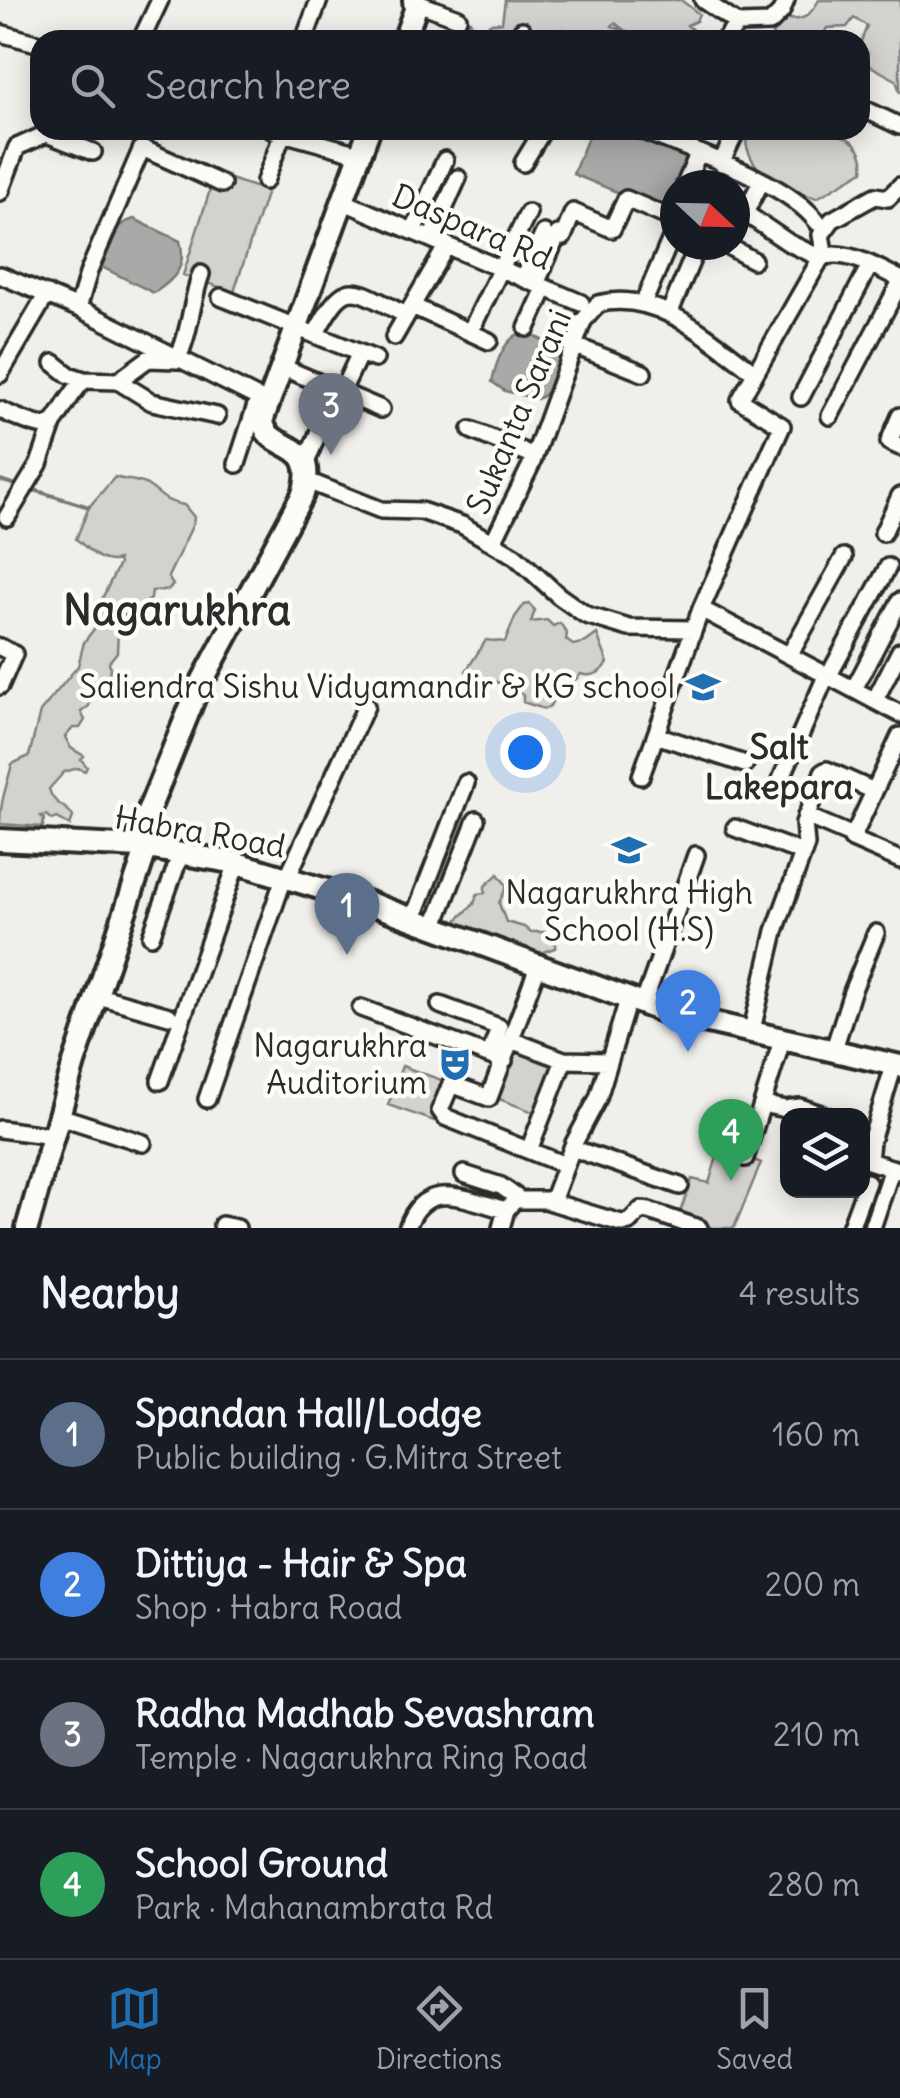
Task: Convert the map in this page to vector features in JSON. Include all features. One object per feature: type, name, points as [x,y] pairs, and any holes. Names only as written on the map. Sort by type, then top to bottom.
[{"type":"main road","points":[[407,30],[415,1]]},
{"type":"main road","points":[[27,1228],[95,994],[144,854],[137,839],[197,692],[308,478],[301,456],[263,426],[263,401],[306,332],[342,201],[364,140]]},
{"type":"main road","name":"Habra Road","points":[[0,840],[141,847],[237,862],[413,919],[636,1003],[751,1034],[897,1065]]},
{"type":"street","points":[[145,30],[160,0]]},
{"type":"street","points":[[308,30],[320,0]]},
{"type":"street","points":[[704,0],[738,24],[770,24],[786,0]]},
{"type":"street","points":[[415,1],[458,18]]},
{"type":"street","points":[[733,30],[738,24]]},
{"type":"street","points":[[0,33],[30,41]]},
{"type":"street","points":[[870,112],[900,126]]},
{"type":"street","points":[[0,141],[17,147],[33,140]]},
{"type":"street","points":[[68,140],[93,152]]},
{"type":"street","points":[[78,308],[89,271],[146,140]]},
{"type":"street","points":[[265,180],[276,140]]},
{"type":"street","points":[[307,140],[359,154]]},
{"type":"street","points":[[523,163],[537,140]]},
{"type":"street","points":[[666,140],[762,182],[806,210],[823,240],[900,281],[830,416]]},
{"type":"street","points":[[689,170],[693,140]]},
{"type":"street","points":[[721,162],[732,140]]},
{"type":"street","points":[[0,192],[17,147]]},
{"type":"street","points":[[142,148],[222,184]]},
{"type":"street","points":[[413,230],[445,160]]},
{"type":"street","points":[[394,337],[439,242],[458,178]]},
{"type":"street","points":[[750,198],[762,182]]},
{"type":"street","points":[[641,776],[701,609],[782,426],[740,400],[823,240],[876,196],[888,198],[900,186]]},
{"type":"street","points":[[535,283],[572,212],[612,229],[626,198],[660,214]]},
{"type":"street","name":"Daspara Rd","points":[[342,201],[589,304]]},
{"type":"street","points":[[470,330],[528,214]]},
{"type":"street","points":[[750,218],[789,243],[823,240]]},
{"type":"street","points":[[527,328],[544,233]]},
{"type":"street","points":[[643,304],[660,258]]},
{"type":"street","points":[[750,258],[754,260]]},
{"type":"street","points":[[669,314],[692,260]]},
{"type":"street","points":[[801,397],[870,265]]},
{"type":"street","points":[[177,360],[186,343],[190,308],[202,274]]},
{"type":"street","points":[[0,275],[78,308],[263,401],[237,464]]},
{"type":"street","points":[[306,332],[343,292],[355,290],[470,330],[489,341]]},
{"type":"street","points":[[0,374],[47,294]]},
{"type":"street","points":[[221,297],[368,356],[338,392],[308,478],[381,510],[439,516],[493,542],[586,615],[629,628],[694,628]]},
{"type":"street","name":"Sukanta Sarani","points":[[493,542],[534,456],[589,304],[622,301],[669,314],[755,374]]},
{"type":"street","points":[[573,346],[643,373]]},
{"type":"street","points":[[118,381],[148,360],[177,360]]},
{"type":"street","points":[[54,363],[84,380],[118,381],[152,402],[217,416]]},
{"type":"street","points":[[282,367],[382,409]]},
{"type":"street","points":[[7,516],[39,464],[53,424],[84,380]]},
{"type":"street","points":[[0,410],[40,428],[53,424]]},
{"type":"street","points":[[900,416],[889,442],[900,447]]},
{"type":"street","points":[[471,430],[534,456]]},
{"type":"street","points":[[883,533],[899,502]]},
{"type":"street","points":[[790,654],[844,558]]},
{"type":"street","points":[[775,793],[828,675],[888,567]]},
{"type":"street","points":[[854,689],[900,601]]},
{"type":"street","points":[[701,609],[900,714]]},
{"type":"street","points":[[0,647],[14,654],[0,686]]},
{"type":"street","points":[[874,700],[900,651]]},
{"type":"street","points":[[207,1099],[287,876],[366,706]]},
{"type":"street","points":[[656,735],[745,764]]},
{"type":"street","points":[[853,836],[900,736]]},
{"type":"street","points":[[751,1034],[775,931],[803,853],[806,816],[825,770],[874,791]]},
{"type":"street","points":[[413,919],[466,783]]},
{"type":"street","points":[[806,816],[900,860]]},
{"type":"street","points":[[434,927],[476,820]]},
{"type":"street","points":[[734,828],[803,853]]},
{"type":"street","points":[[151,936],[181,853]]},
{"type":"street","points":[[408,1228],[418,1205],[436,1196],[446,1194],[513,1205],[554,1196],[696,855]]},
{"type":"street","points":[[160,1081],[237,862]]},
{"type":"street","points":[[833,1052],[876,933]]},
{"type":"street","points":[[497,1058],[511,1040],[538,966]]},
{"type":"street","points":[[95,994],[168,1016]]},
{"type":"street","points":[[440,1005],[499,1027],[489,1098],[451,1084],[441,1114],[565,1165]]},
{"type":"street","points":[[361,1008],[497,1058]]},
{"type":"street","points":[[511,1040],[564,1060],[608,1061]]},
{"type":"street","points":[[744,1158],[782,1041]]},
{"type":"street","points":[[530,1150],[564,1060]]},
{"type":"street","points":[[870,1124],[897,1065]]},
{"type":"street","points":[[762,1104],[780,1108]]},
{"type":"street","points":[[0,1129],[56,1126],[143,1143]]},
{"type":"street","points":[[572,1148],[680,1186]]},
{"type":"street","points":[[870,1161],[896,1170],[872,1228]]},
{"type":"street","points":[[464,1174],[501,1186],[513,1205]]},
{"type":"street","points":[[850,1228],[861,1198]]},
{"type":"street","points":[[545,1200],[624,1226],[641,1210],[649,1210],[699,1228]]},
{"type":"street","points":[[501,1228],[513,1205]]},
{"type":"shaded area","points":[[505,0],[681,0],[699,14],[696,21],[687,25],[692,30],[624,30],[615,23],[612,26],[620,30],[478,30],[502,22]]},
{"type":"shaded area","points":[[819,0],[900,0],[900,93],[896,80],[870,66],[870,30],[854,18],[847,27],[776,30],[784,18],[796,20]]},
{"type":"shaded area","points":[[470,21],[475,30],[450,30]]},
{"type":"shaded area","points":[[587,140],[648,140],[690,157],[685,170],[660,170],[660,210],[573,174]]},
{"type":"shaded area","points":[[849,140],[862,154],[863,171],[817,198],[772,180],[756,165],[746,143]]},
{"type":"shaded area","points":[[215,174],[267,191],[234,292],[183,275]]},
{"type":"shaded area","points":[[134,219],[180,241],[182,258],[178,272],[154,293],[100,266],[114,231]]},
{"type":"shaded area","points":[[526,331],[556,348],[561,356],[551,387],[537,399],[505,391],[492,382],[507,344]]},
{"type":"shaded area","points":[[115,477],[143,483],[167,500],[184,505],[194,517],[168,577],[173,585],[168,590],[152,591],[151,599],[141,605],[137,616],[127,614],[122,618],[127,626],[118,631],[117,652],[109,662],[110,672],[91,692],[89,706],[81,712],[85,720],[80,728],[73,728],[65,737],[71,748],[84,756],[81,759],[87,767],[85,771],[78,768],[64,772],[49,789],[54,799],[71,813],[70,825],[46,815],[41,816],[43,827],[0,824],[12,764],[29,756],[40,712],[78,666],[84,642],[94,629],[95,613],[119,564],[118,560],[101,558],[76,539],[89,507]]},
{"type":"shaded area","points":[[529,604],[535,610],[531,622],[547,620],[553,626],[560,623],[567,633],[566,640],[573,645],[597,634],[608,663],[596,673],[581,674],[569,686],[560,685],[550,706],[544,709],[523,702],[523,695],[510,687],[466,671],[486,640],[505,642],[515,617]]},
{"type":"shaded area","points":[[498,874],[507,886],[499,903],[506,922],[530,932],[546,932],[555,948],[537,954],[493,941],[488,933],[469,931],[459,924],[458,919],[474,904],[477,894],[485,893],[485,886]]},
{"type":"shaded area","points":[[514,1045],[561,1062],[541,1115],[494,1097]]},
{"type":"shaded area","points":[[402,1066],[447,1082],[434,1121],[388,1105]]},
{"type":"shaded area","points":[[725,1131],[743,1138],[738,1153],[761,1163],[734,1228],[713,1228],[679,1215],[692,1179],[709,1183]]},
{"type":"waterway","points":[[0,480],[22,487]]},
{"type":"waterway","points":[[31,489],[89,507]]},
{"type":"place","name":"Radha Madhab Sevashram","points":[[331,455]]},
{"type":"place","name":"Saliendra Sishu Vidyamandir & KG school","points":[[703,687]]},
{"type":"place","name":"Nagarukhra High School (H.S)","points":[[629,850]]},
{"type":"place","name":"Spandan Hall/Lodge","points":[[347,955]]},
{"type":"place","name":"Dittiya - Hair & Spa","points":[[688,1052]]},
{"type":"place","name":"Nagarukhra Auditorium","points":[[455,1064]]},
{"type":"place","name":"School Ground","points":[[731,1181]]},
{"type":"district","name":"Nagarukhra","points":[[177,610]]},
{"type":"district","name":"Salt Lakepara","points":[[779,767]]}]
